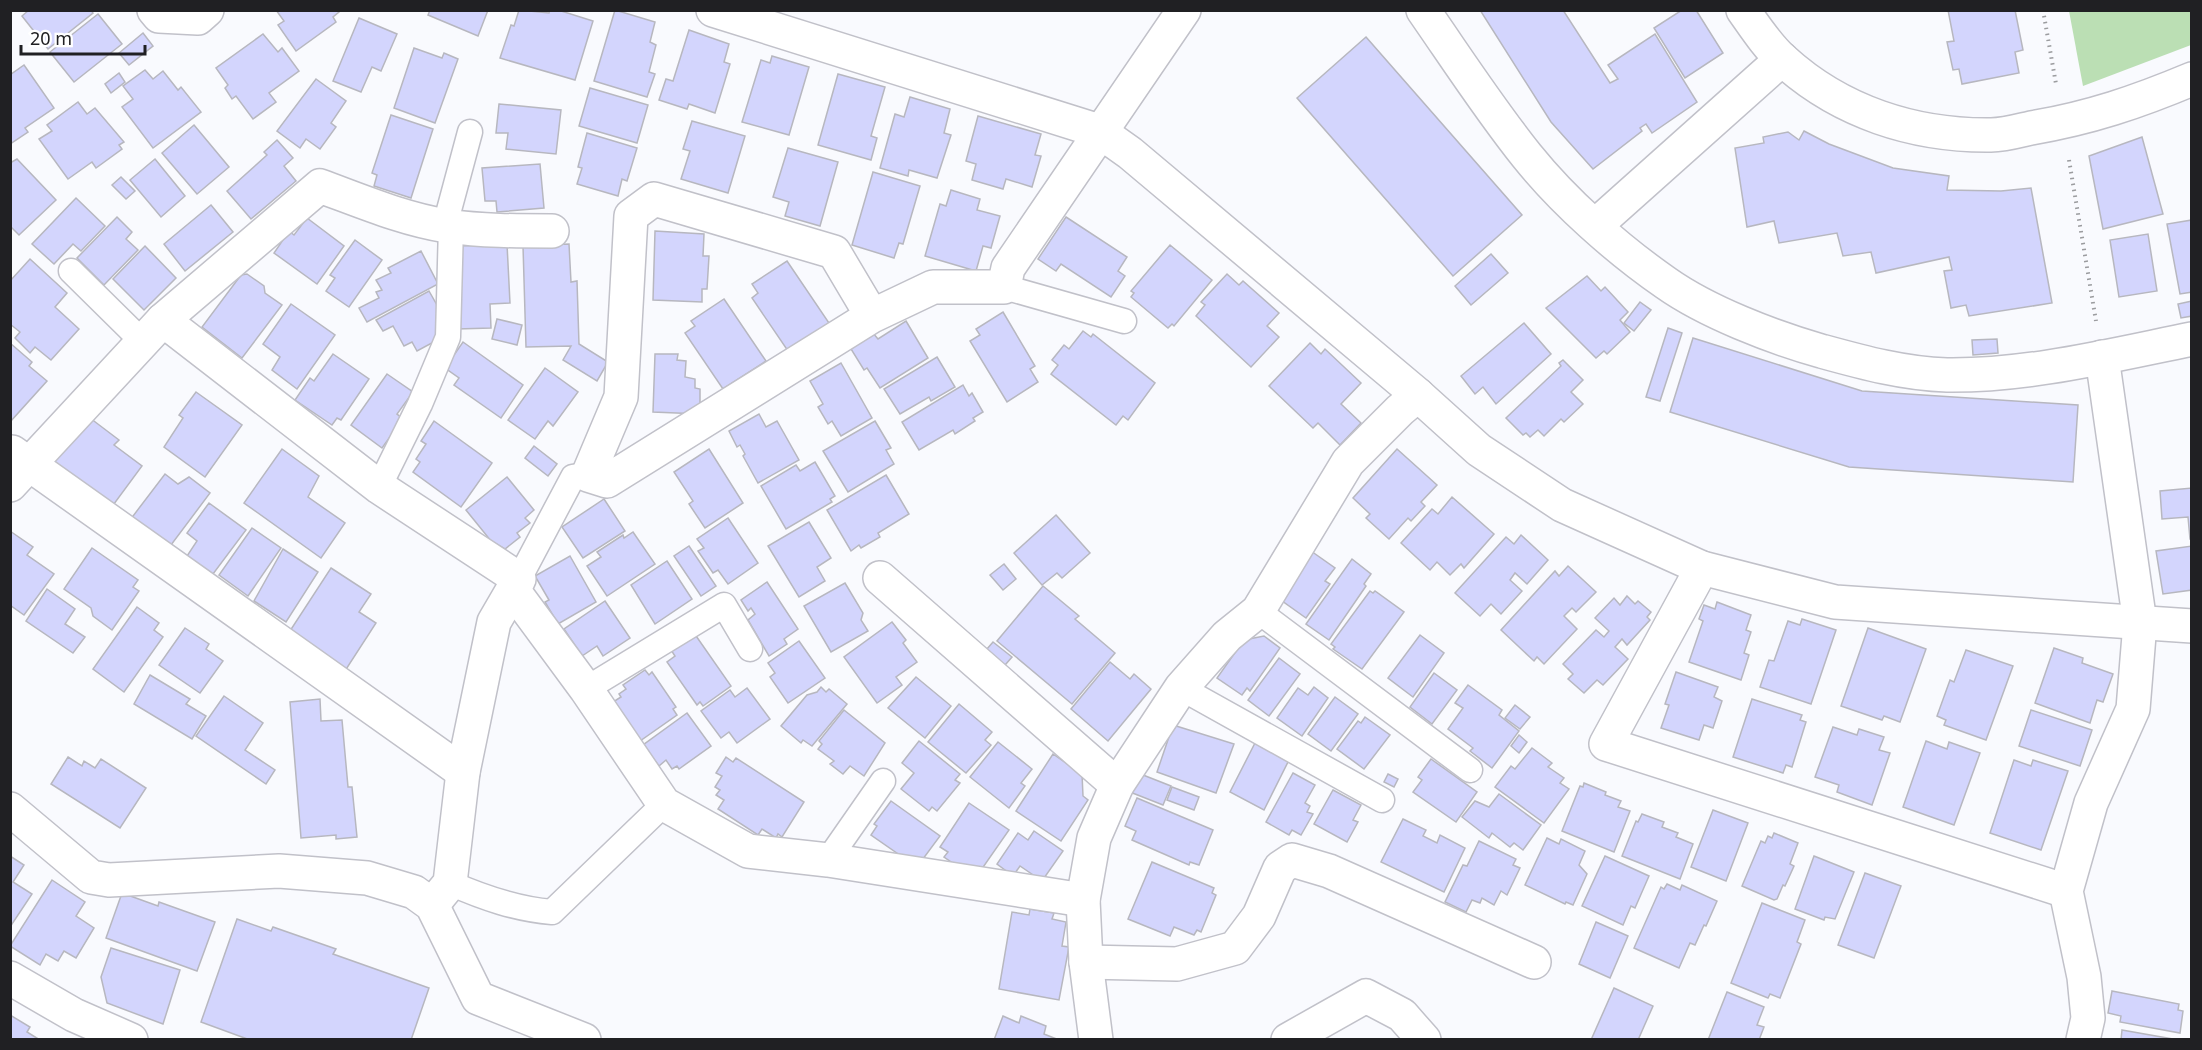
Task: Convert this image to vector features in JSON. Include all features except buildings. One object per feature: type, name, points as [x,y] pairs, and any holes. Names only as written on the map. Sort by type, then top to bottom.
[{"type":"street","points":[[154,10],[159,16],[198,18],[207,10]]},
{"type":"street","points":[[713,10],[1100,130],[1418,395],[1479,450],[1562,504],[1702,568],[1835,602],[2192,626]]},
{"type":"street","points":[[872,316],[834,252],[654,199],[631,216],[621,397],[588,475],[607,482],[872,316],[933,287],[1004,287],[1008,268],[1184,10]]},
{"type":"street","points":[[1423,10],[1528,157],[1595,226],[1666,284],[1732,318],[1798,344],[1873,366],[1945,375],[2005,372],[2102,357],[2192,339]]},
{"type":"street","points":[[1743,10],[1782,59],[1835,99],[1887,121],[1933,132],[1993,135],[2063,123],[2124,107],[2192,80]]},
{"type":"street","points":[[1595,226],[1782,59]]},
{"type":"street","points":[[463,772],[17,467],[153,331],[320,186],[388,211],[448,226],[503,231],[552,231]]},
{"type":"street","points":[[153,331],[516,584],[664,804],[748,851],[828,860],[1083,900]]},
{"type":"street","points":[[2083,1040],[2088,1018],[2084,977],[2066,891],[2091,803],[2133,710],[2140,623],[2102,357]]},
{"type":"street","points":[[1096,1040],[1086,962],[1083,900],[1094,837],[1117,785],[1180,688],[1227,636],[1258,611],[1348,462],[1418,395]]},
{"type":"street","points":[[1702,568],[1606,744],[2066,891]]},
{"type":"street","points":[[880,578],[1117,785]]},
{"type":"street","points":[[516,584],[494,622],[441,894],[478,998],[584,1040]]},
{"type":"street","points":[[10,809],[91,877],[110,880],[290,872],[368,878],[414,892],[441,894]]},
{"type":"street","points":[[1086,962],[1177,964],[1235,948],[1259,916],[1280,868],[1292,860],[1329,871],[1534,962]]},
{"type":"street","points":[[10,978],[74,1015],[130,1040]]},
{"type":"street","points":[[1288,1040],[1366,996],[1402,1015],[1424,1040]]},
{"type":"lane","points":[[379,487],[420,404],[448,337],[448,226],[470,132]]},
{"type":"lane","points":[[70,272],[153,331]]},
{"type":"lane","points":[[1004,287],[1124,321]]},
{"type":"lane","points":[[516,584],[573,477],[588,475]]},
{"type":"lane","points":[[586,689],[724,605],[750,649]]},
{"type":"lane","points":[[1258,611],[1470,770]]},
{"type":"lane","points":[[1180,688],[1382,800]]},
{"type":"lane","points":[[828,860],[883,781]]},
{"type":"lane","points":[[441,894],[482,897],[526,910],[552,912],[664,804]]},
{"type":"path","points":[[2043,10],[2102,357]]},
{"type":"green space","points":[[2069,11],[2191,11],[2191,45],[2083,86]]}]
